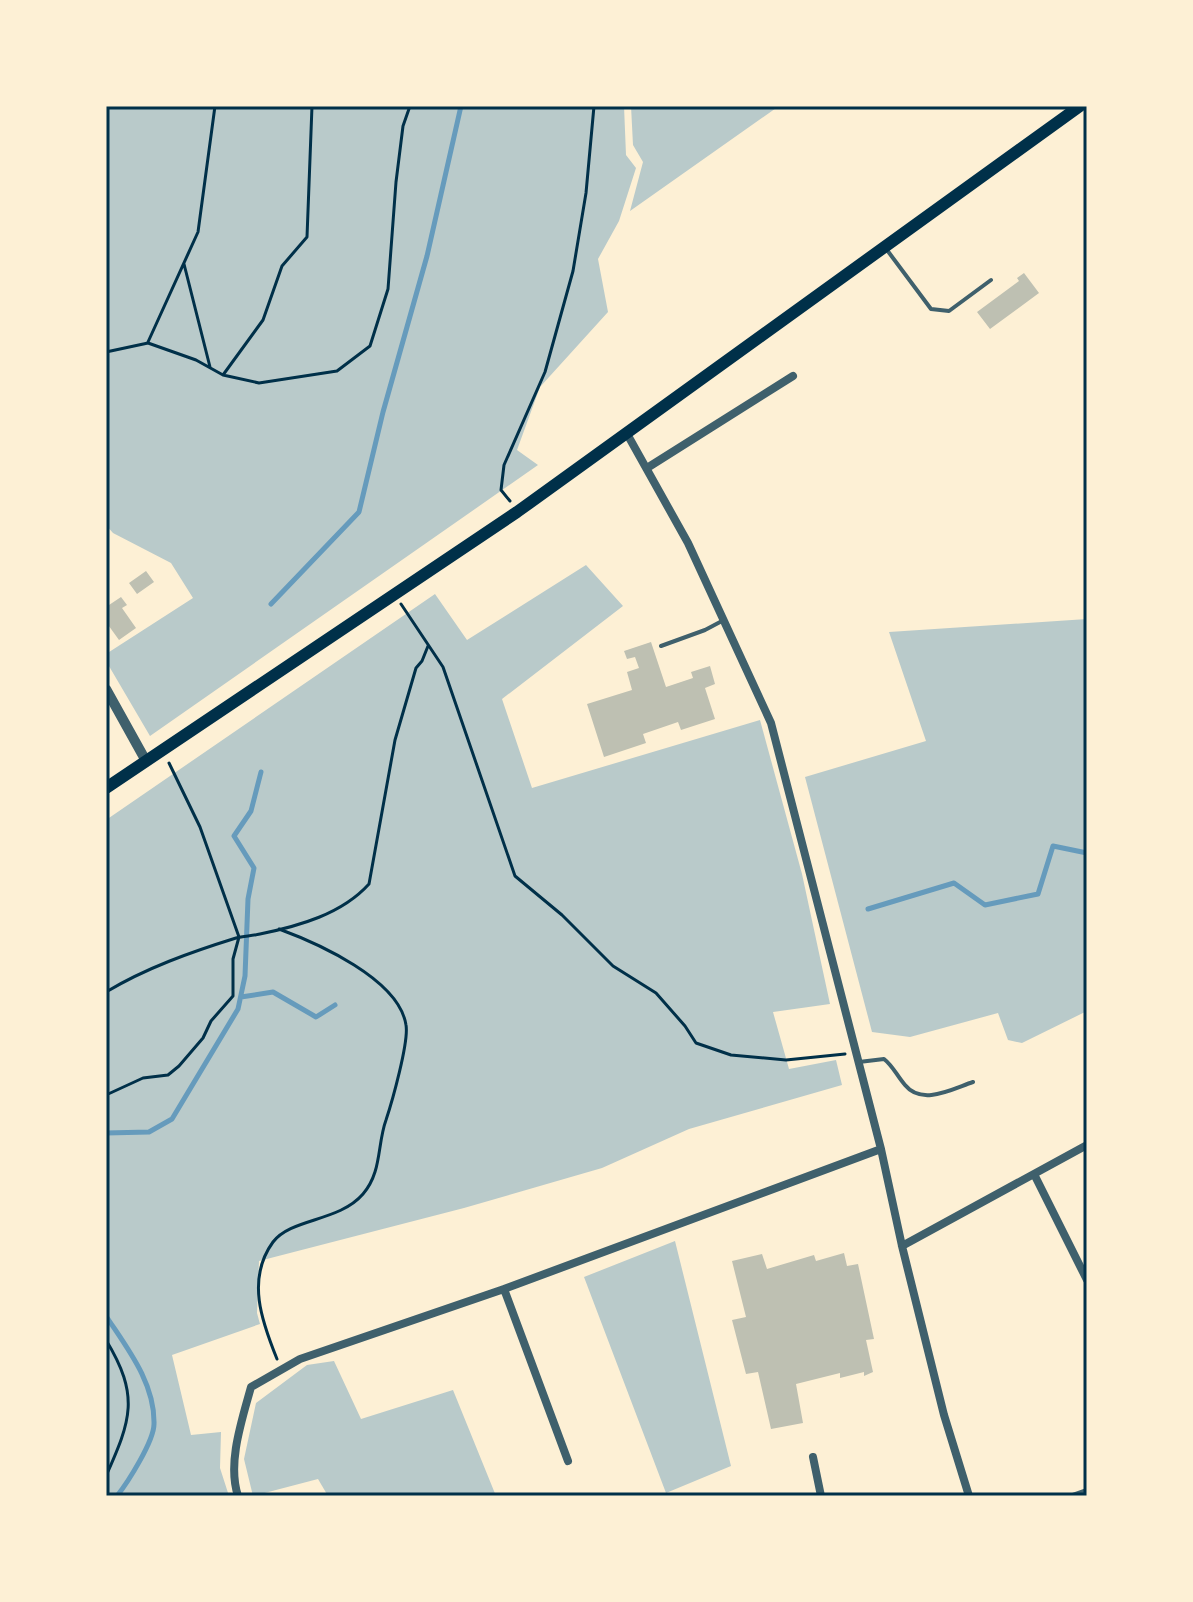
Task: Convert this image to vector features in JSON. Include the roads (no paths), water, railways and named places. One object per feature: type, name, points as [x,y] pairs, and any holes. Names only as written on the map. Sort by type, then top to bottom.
[{"type":"main road","points":[[106,788],[517,512],[1080,106]]},
{"type":"street","points":[[647,468],[793,376]]},
{"type":"street","points":[[626,432],[688,543],[771,723],[858,1057],[944,1415],[969,1496]]},
{"type":"street","points":[[106,689],[146,761]]},
{"type":"street","points":[[902,1246],[1087,1145]]},
{"type":"street","points":[[238,1496],[233,1481],[241,1426],[251,1387],[281,1369],[300,1359],[504,1289],[881,1149]]},
{"type":"street","points":[[1034,1174],[1087,1280]]},
{"type":"street","points":[[504,1289],[568,1461]]},
{"type":"street","points":[[813,1457],[821,1496]]},
{"type":"lane","points":[[885,248],[931,309],[949,311],[991,280]]},
{"type":"lane","points":[[661,646],[724,620]]},
{"type":"lane","points":[[858,1057],[884,1059],[906,1087],[919,1096],[973,1082]]},
{"type":"lane","points":[[1070,1496],[1087,1490]]},
{"type":"waterway","points":[[271,604],[359,512],[383,412],[427,256],[461,106]]},
{"type":"waterway","points":[[106,1133],[149,1132],[172,1119],[238,1009],[245,976],[248,899],[254,868],[234,836],[251,811],[261,772]]},
{"type":"waterway","points":[[868,909],[954,883],[985,905],[1038,894],[1053,846],[1087,853]]},
{"type":"waterway","points":[[241,997],[273,992],[316,1017],[335,1005]]},
{"type":"waterway","points":[[106,1316],[145,1380],[154,1424],[145,1451],[117,1496]]}]
